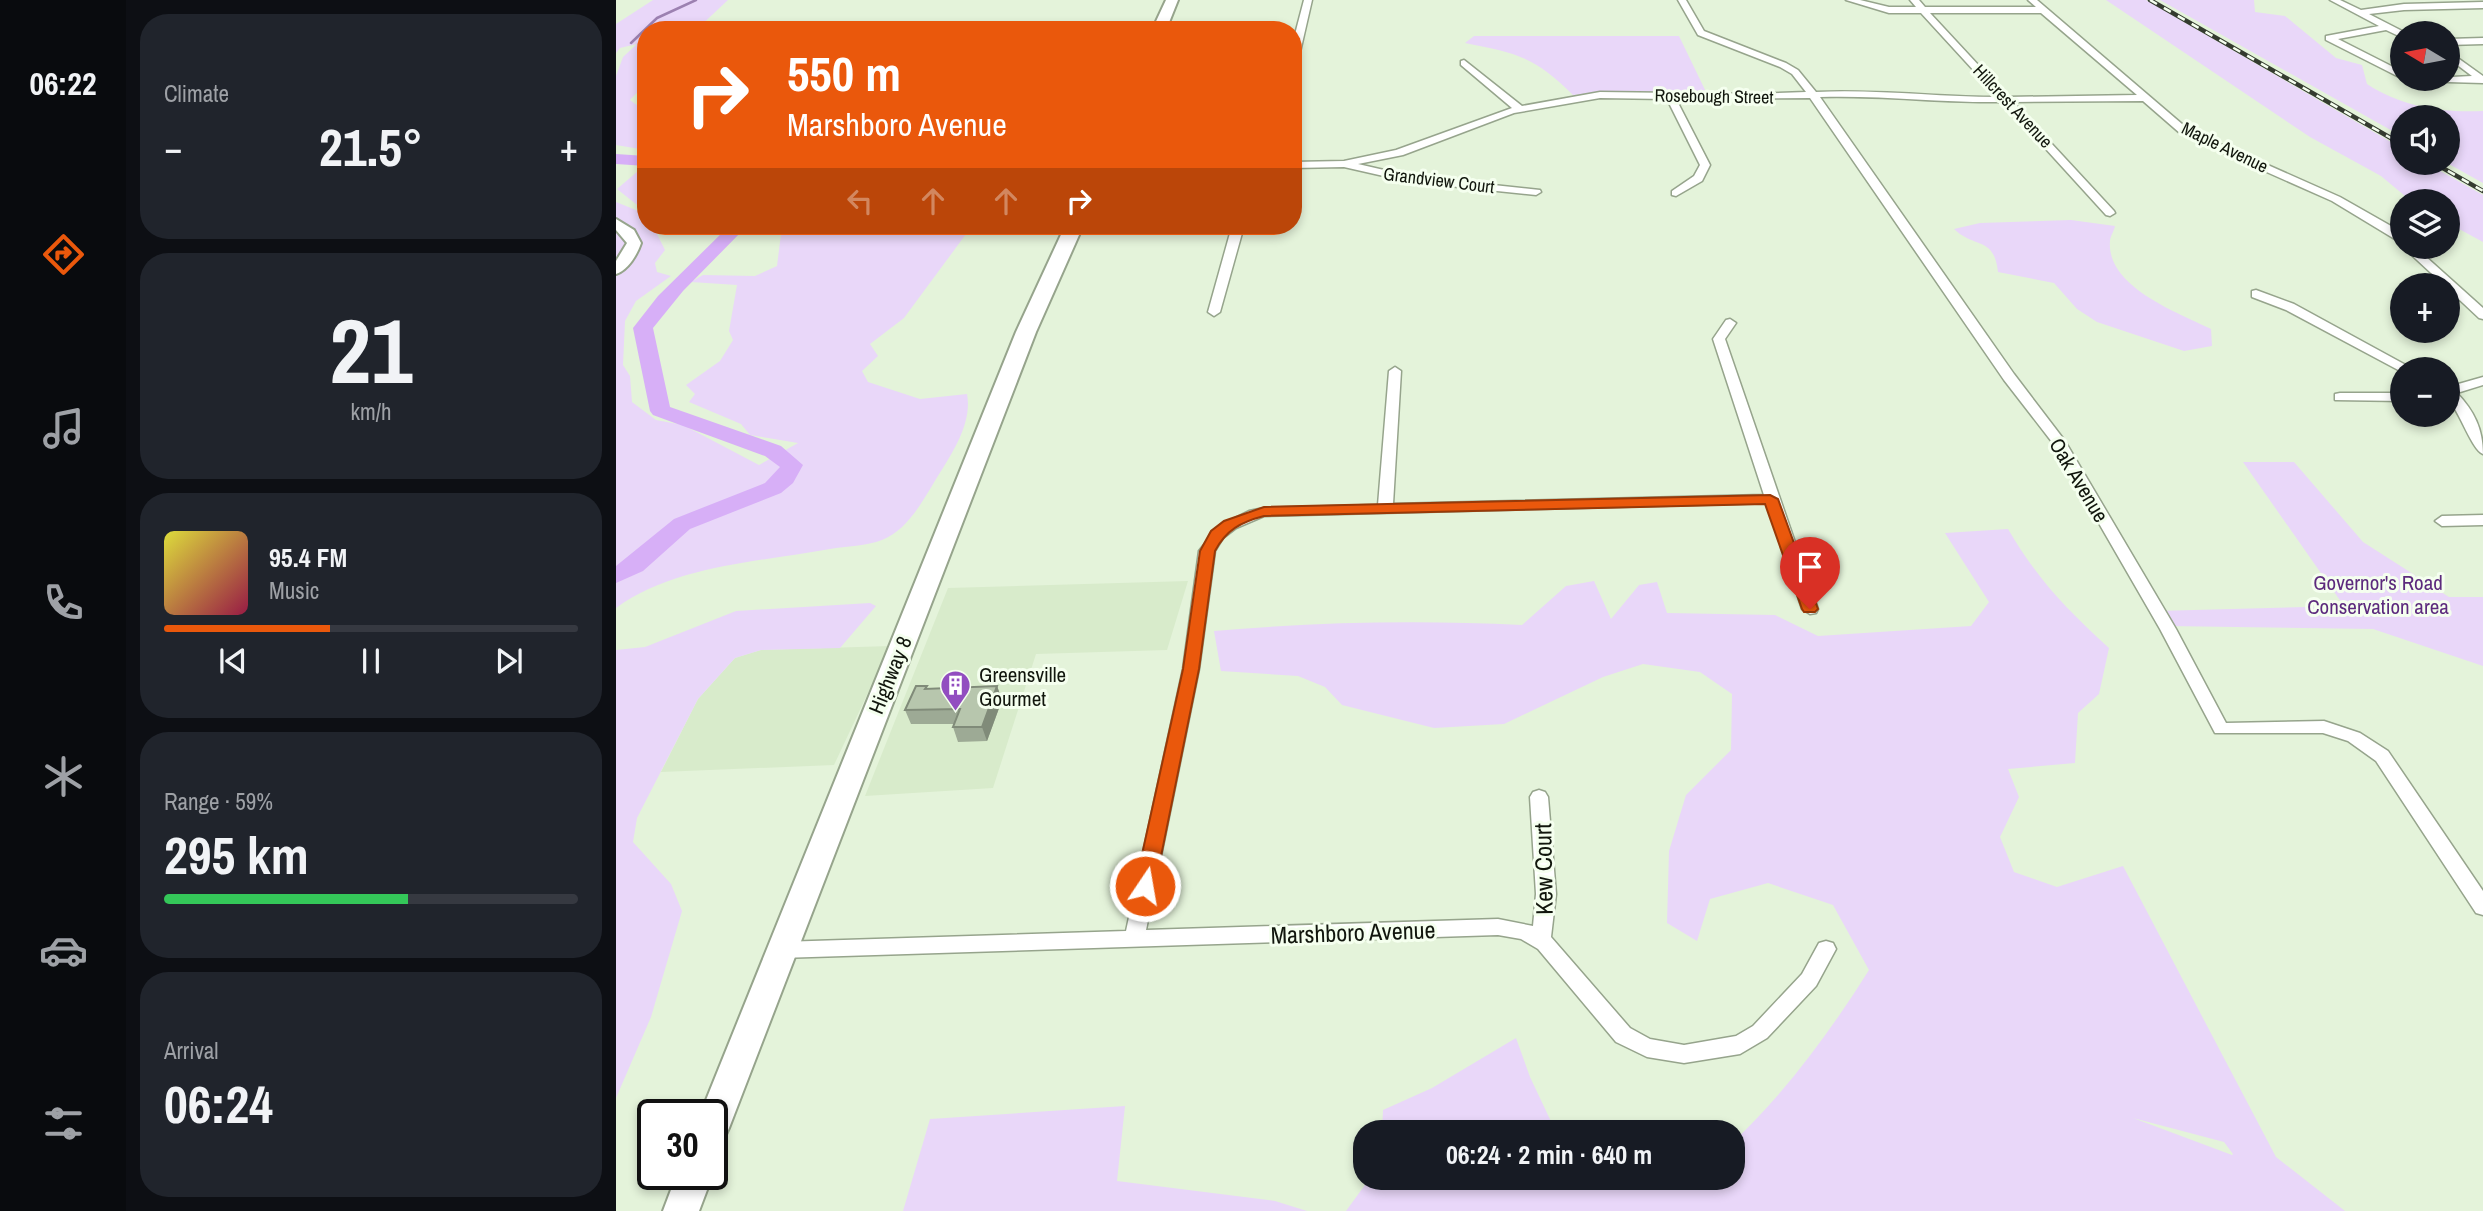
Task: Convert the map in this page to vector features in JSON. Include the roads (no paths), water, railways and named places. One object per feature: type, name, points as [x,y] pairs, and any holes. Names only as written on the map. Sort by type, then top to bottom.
[{"type":"main road","points":[[1163,21],[1172,0]]},
{"type":"main road","name":"Highway 8","points":[[723,1099],[1026,332],[1070,235]]},
{"type":"main road","points":[[681,1211],[689,1190]]},
{"type":"street","points":[[1302,24],[1308,0]]},
{"type":"street","name":"Oak Avenue","points":[[1682,0],[1700,33],[1783,65],[1795,72],[1814,96],[2008,377],[2058,441],[2168,629],[2221,729],[2324,727],[2354,737],[2382,756],[2483,907]]},
{"type":"street","points":[[1850,0],[1889,10],[2043,10]]},
{"type":"street","name":"Hillcrest Avenue","points":[[1914,0],[2110,213]]},
{"type":"street","name":"Maple Avenue","points":[[2032,0],[2185,132],[2336,199],[2390,230]]},
{"type":"street","points":[[2334,0],[2390,28]]},
{"type":"street","points":[[2360,13],[2450,3],[2483,5]]},
{"type":"street","points":[[2385,26],[2329,38],[2390,69]]},
{"type":"street","points":[[2460,42],[2483,41]]},
{"type":"street","points":[[1464,63],[1519,109]]},
{"type":"street","points":[[2460,63],[2483,80]]},
{"type":"street","points":[[2460,80],[2483,80]]},
{"type":"street","name":"Rosebough Street","points":[[1302,165],[1344,164],[1420,146],[1519,109],[1600,95],[1814,96],[1857,93],[1949,100],[2144,98]]},
{"type":"street","points":[[1670,96],[1706,165],[1704,173],[1676,193]]},
{"type":"street","name":"Grandview Court","points":[[1344,164],[1410,179],[1536,192]]},
{"type":"street","points":[[616,223],[632,236],[634,245],[616,270]]},
{"type":"street","points":[[1213,313],[1235,235]]},
{"type":"street","points":[[2422,259],[2483,315]]},
{"type":"street","points":[[2256,294],[2290,307],[2390,360]]},
{"type":"street","points":[[1730,323],[1719,339],[1770,499],[1810,609]]},
{"type":"street","points":[[1385,509],[1395,370]]},
{"type":"street","points":[[2460,388],[2483,381]]},
{"type":"street","points":[[2340,397],[2390,397]]},
{"type":"street","points":[[2460,404],[2483,450]]},
{"type":"street","points":[[1134,939],[1191,669],[1207,551],[1216,534],[1229,524],[1264,512],[1770,499]]},
{"type":"street","points":[[2441,521],[2483,520]]},
{"type":"street","name":"Kew Court","points":[[1539,797],[1546,894],[1541,940]]},
{"type":"street","name":"Marshboro Avenue","points":[[780,950],[1498,927],[1525,932],[1541,940],[1556,953],[1569,974],[1623,1035],[1647,1048],[1684,1054],[1740,1045],[1760,1032],[1808,980],[1826,949]]},
{"type":"waterway","points":[[654,21],[696,0]]},
{"type":"waterway","points":[[631,43],[637,37]]},
{"type":"waterway","points":[[616,159],[637,160]]},
{"type":"waterway","points":[[616,575],[635,565],[682,524],[773,488],[785,478],[792,465],[773,451],[660,411],[643,328],[677,287],[729,235]]},
{"type":"railway","points":[[2150,0],[2390,138]]},
{"type":"railway","points":[[2455,175],[2483,191]]},
{"type":"place","name":"Greensville Gourmet","points":[[956,713]]},
{"type":"park label","name":"Governor's Road Conservation area","points":[[2378,594]]}]
